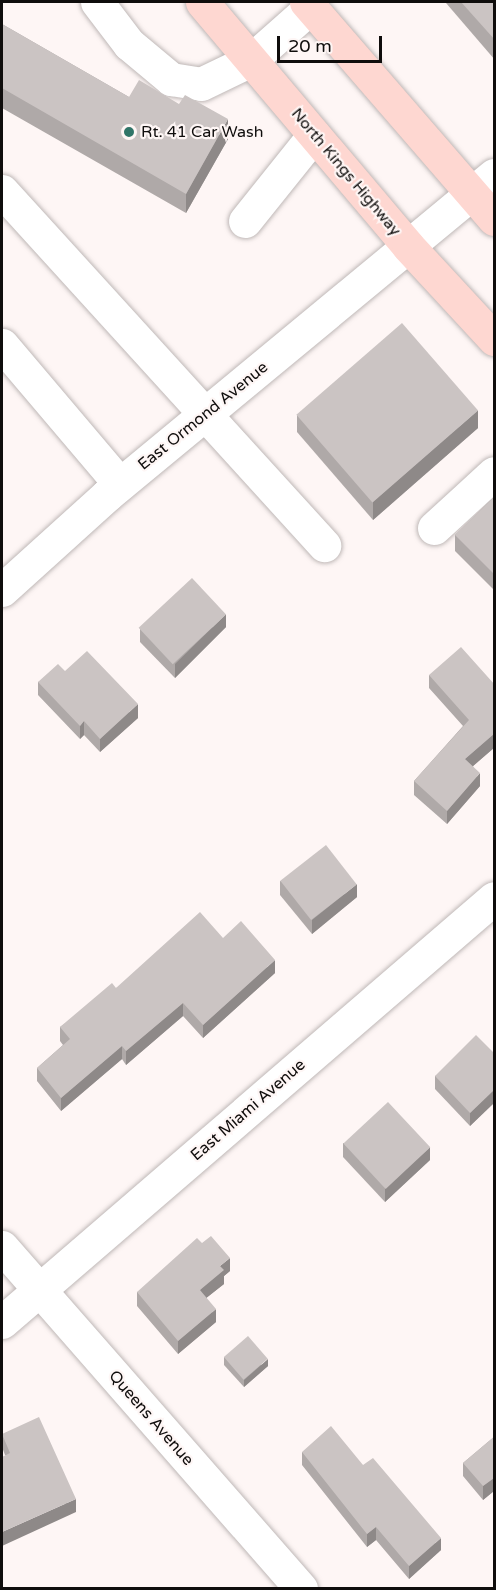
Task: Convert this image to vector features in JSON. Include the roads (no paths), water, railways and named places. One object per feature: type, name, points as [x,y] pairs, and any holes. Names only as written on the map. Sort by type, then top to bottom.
[{"type":"main road","name":"North Kings Highway","points":[[202,2],[408,246],[495,339]]},
{"type":"main road","points":[[308,4],[483,184],[495,219]]},
{"type":"street","points":[[97,2],[129,44],[171,79],[201,84],[251,60],[308,4]]},
{"type":"street","points":[[245,221],[314,135]]},
{"type":"street","name":"East Ormond Avenue","points":[[2,590],[120,484],[483,184]]},
{"type":"street","points":[[2,191],[207,412],[324,545]]},
{"type":"street","points":[[2,345],[120,484]]},
{"type":"street","points":[[434,528],[495,473]]},
{"type":"street","name":"East Miami Avenue","points":[[2,1322],[495,898]]},
{"type":"street","name":"Queens Avenue","points":[[2,1247],[301,1588]]},
{"type":"place","name":"Rt. 41 Car Wash","points":[[129,132]]}]
